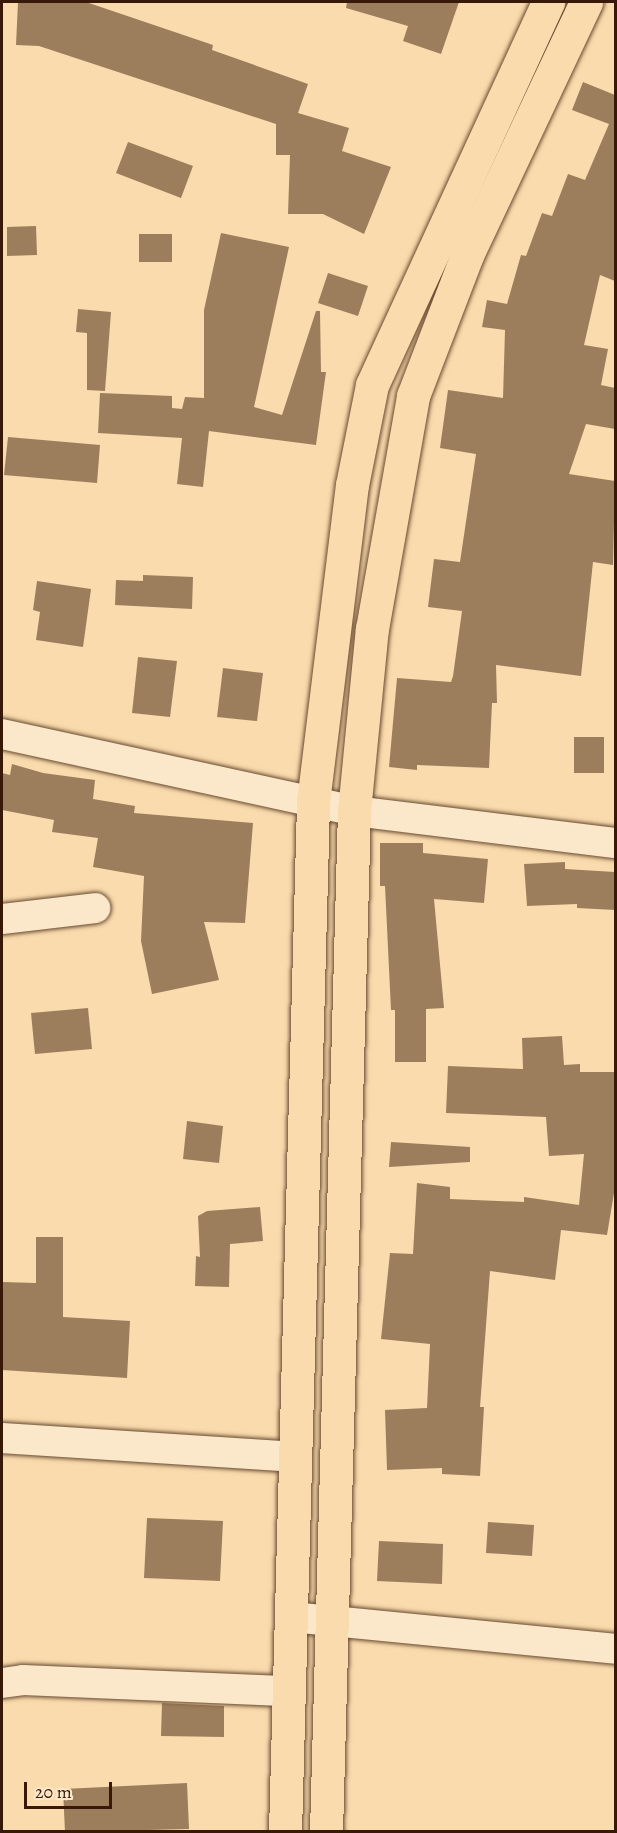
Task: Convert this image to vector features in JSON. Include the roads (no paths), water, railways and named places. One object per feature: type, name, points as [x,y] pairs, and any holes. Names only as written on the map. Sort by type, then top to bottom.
[{"type":"highway","points":[[285,1832],[293,1457],[313,802],[352,485],[372,385],[548,2]]},
{"type":"highway","points":[[326,1832],[334,1621],[354,811],[372,629],[413,396],[467,255],[586,2]]},
{"type":"street","points":[[2,734],[354,811],[615,843]]},
{"type":"street","points":[[2,919],[95,908]]},
{"type":"street","points":[[2,1438],[293,1457]]},
{"type":"street","points":[[291,1617],[615,1649]]},
{"type":"street","points":[[2,1683],[23,1680],[289,1691]]}]
